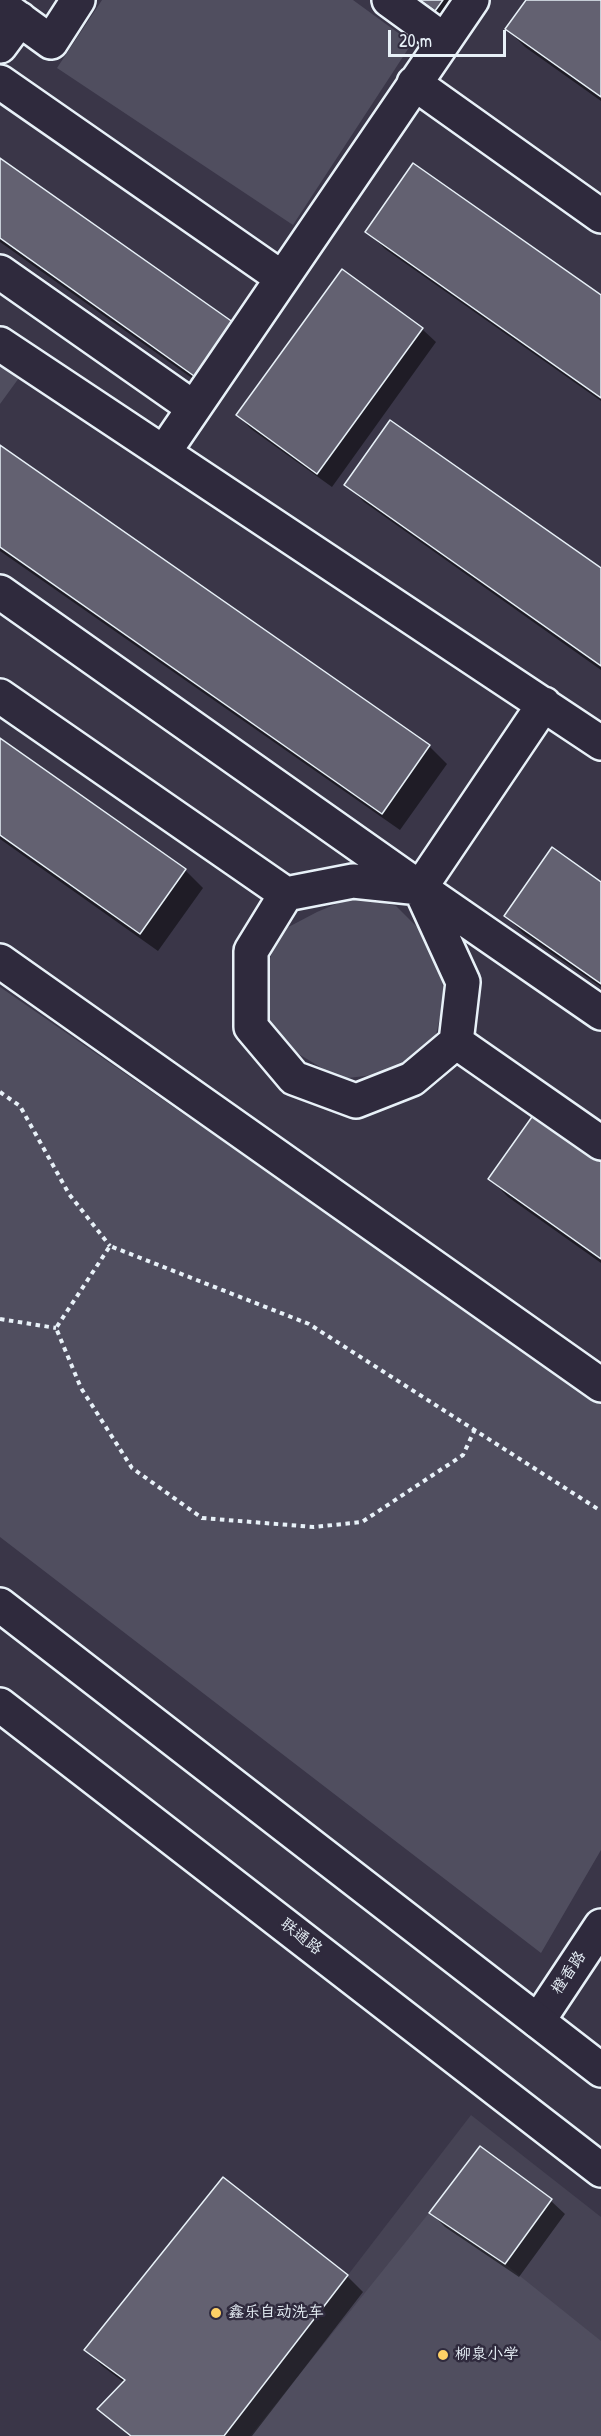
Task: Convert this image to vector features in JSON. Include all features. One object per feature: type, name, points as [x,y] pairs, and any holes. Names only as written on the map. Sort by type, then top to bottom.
[{"type":"street","points":[[0,46],[10,12],[51,42],[78,0]]},
{"type":"street","points":[[389,0],[444,40]]},
{"type":"street","points":[[164,452],[472,0]]},
{"type":"street","points":[[0,82],[282,278]]},
{"type":"street","points":[[414,83],[601,216]]},
{"type":"street","points":[[0,272],[194,408]]},
{"type":"street","points":[[0,344],[601,743]]},
{"type":"street","points":[[0,592],[601,1013]]},
{"type":"street","points":[[0,696],[286,894],[353,881],[420,888]]},
{"type":"street","points":[[420,888],[544,704]]},
{"type":"street","points":[[286,894],[251,951],[251,1027],[294,1078],[356,1101],[411,1079],[456,1042],[463,982],[420,888]]},
{"type":"street","points":[[0,961],[601,1385]]},
{"type":"street","points":[[456,1042],[601,1143]]},
{"type":"street","points":[[0,1605],[601,2070]]},
{"type":"street","name":"联通路","points":[[0,1705],[601,2170]]},
{"type":"street","name":"橙香路","points":[[538,2021],[601,1926]]},
{"type":"path","points":[[0,1092],[20,1106],[69,1194],[110,1246],[309,1324],[601,1511]]},
{"type":"path","points":[[56,1328],[110,1246]]},
{"type":"path","points":[[0,1319],[56,1328]]},
{"type":"path","points":[[56,1328],[81,1388],[132,1468],[202,1518],[314,1527],[362,1522],[463,1455],[475,1429]]},
{"type":"shaded area","points":[[102,0],[353,0],[412,43],[293,225],[57,68]]},
{"type":"shaded area","points":[[0,354],[24,371],[0,404]]},
{"type":"shaded area","points":[[355,896],[396,906],[439,949],[444,999],[435,1039],[389,1073],[340,1079],[287,1047],[263,1015],[267,968],[279,932],[317,912]]},
{"type":"shaded area","points":[[0,987],[601,1403],[601,1850],[541,1953],[0,1537]]},
{"type":"shaded area","name":"柳泉小学","points":[[471,2115],[601,2217],[601,2436],[224,2436]]},
{"type":"shaded area","name":"柳泉小学","points":[[429,2213],[505,2264],[601,2341],[601,2436],[250,2436]]},
{"type":"building","points":[[419,0],[443,0],[435,11]]},
{"type":"building","points":[[526,0],[601,0],[601,97],[505,29]]},
{"type":"building","points":[[0,158],[237,325],[194,376],[0,238]]},
{"type":"building","points":[[413,163],[601,295],[601,398],[365,232]]},
{"type":"building","points":[[342,269],[423,328],[317,474],[236,415]]},
{"type":"building","points":[[390,420],[601,568],[601,666],[344,485]]},
{"type":"building","points":[[0,445],[430,745],[382,814],[0,547]]},
{"type":"building","points":[[0,738],[186,869],[140,934],[0,835]]},
{"type":"building","points":[[552,847],[601,882],[601,984],[504,916]]},
{"type":"building","points":[[534,1114],[601,1162],[601,1259],[488,1179]]},
{"type":"building","points":[[480,2146],[552,2199],[505,2264],[429,2213]]},
{"type":"building","name":"鑫乐自动洗车","points":[[223,2177],[348,2275],[224,2436],[131,2436],[97,2409],[125,2380],[84,2350]]},
{"type":"place","name":"鑫乐自动洗车","points":[[216,2313]]},
{"type":"place","name":"柳泉小学","points":[[443,2355]]}]
